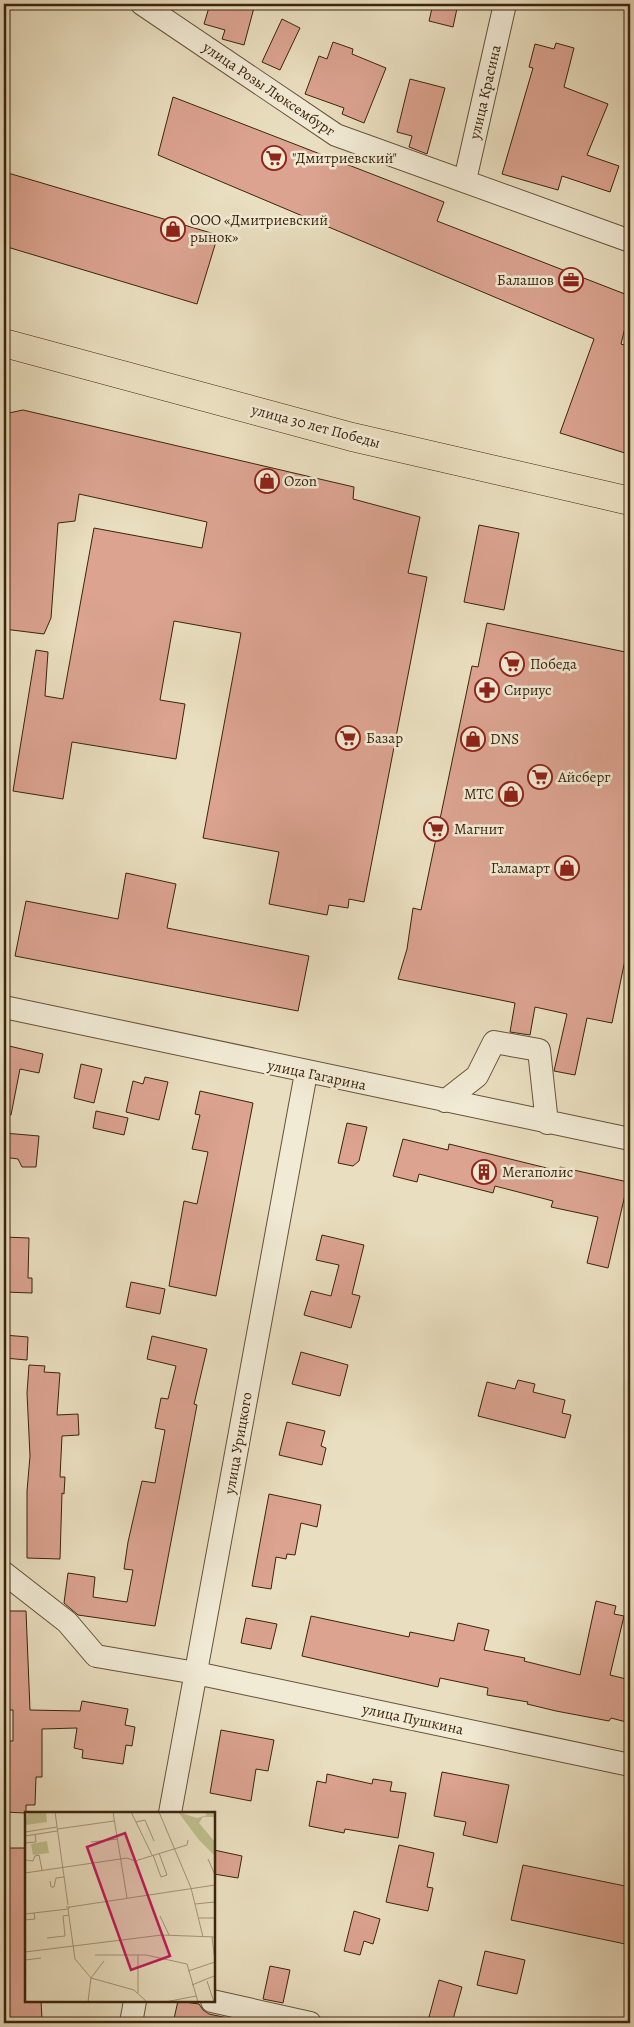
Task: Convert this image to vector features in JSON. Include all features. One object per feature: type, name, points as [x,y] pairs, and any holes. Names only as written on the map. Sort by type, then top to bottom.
[{"type":"main road","name":"улица 30 лет Победы","points":[[4,343],[352,437],[630,500]]},
{"type":"street","name":"улица Розы Люксембург","points":[[142,4],[336,134],[630,241]]},
{"type":"street","name":"улица Красина","points":[[464,180],[504,4]]},
{"type":"street","name":"улица Гагарина","points":[[4,1008],[306,1073],[630,1139]]},
{"type":"street","points":[[445,1101],[477,1076],[494,1042],[539,1050],[547,1123]]},
{"type":"street","name":"улица Урицкого","points":[[170,1812],[306,1073]]},
{"type":"street","name":"улица Пушкина","points":[[5,1570],[67,1622],[96,1656],[196,1673],[630,1765]]},
{"type":"street","points":[[131,2023],[135,2002]]},
{"type":"street","points":[[215,2002],[310,2023]]},
{"type":"building","points":[[210,4],[255,4],[244,45],[222,39],[225,30],[204,24]]},
{"type":"building","points":[[433,4],[458,4],[453,27],[429,21]]},
{"type":"building","points":[[282,19],[300,28],[280,70],[262,62]]},
{"type":"building","points":[[333,42],[353,49],[352,54],[386,68],[364,123],[342,114],[344,108],[305,94],[319,56],[327,59]]},
{"type":"building","points":[[556,43],[574,48],[564,87],[608,104],[587,155],[619,166],[610,192],[562,176],[558,190],[502,174],[533,68],[529,67],[535,44],[554,49]]},
{"type":"building","points":[[410,79],[445,88],[427,154],[409,147],[412,136],[397,132]]},
{"type":"building","points":[[173,97],[444,202],[437,221],[630,296],[630,307],[621,344],[630,347],[630,433],[625,453],[560,433],[594,339],[158,155]]},
{"type":"building","points":[[8,173],[218,235],[197,304],[4,246],[4,187]]},
{"type":"building","points":[[23,410],[354,487],[353,499],[420,517],[408,573],[427,577],[364,902],[349,899],[348,908],[329,905],[327,915],[269,904],[279,852],[203,838],[241,633],[174,621],[160,700],[185,704],[176,759],[72,742],[63,799],[13,791],[36,650],[48,652],[45,696],[63,699],[94,528],[202,548],[207,522],[79,494],[75,521],[58,523],[51,618],[44,634],[4,629],[4,414]]},
{"type":"building","points":[[479,525],[519,533],[504,610],[464,602]]},
{"type":"building","name":"Айсберг","points":[[487,623],[630,653],[630,961],[625,960],[612,1023],[587,1018],[575,1075],[554,1071],[567,1014],[535,1007],[530,1035],[510,1032],[515,1003],[398,979],[407,949],[413,908],[421,910],[472,666],[478,667]]},
{"type":"building","points":[[126,873],[176,884],[167,928],[309,956],[298,1011],[15,956],[26,901],[118,919]]},
{"type":"building","points":[[9,1046],[43,1054],[39,1073],[20,1069],[11,1115],[4,1114],[4,1071]]},
{"type":"building","points":[[81,1064],[102,1069],[94,1103],[74,1098]]},
{"type":"building","points":[[145,1077],[168,1082],[159,1120],[126,1112],[133,1081],[143,1084]]},
{"type":"building","points":[[200,1091],[253,1103],[216,1296],[169,1286],[184,1201],[197,1204],[208,1152],[192,1149],[200,1115],[195,1114]]},
{"type":"building","points":[[96,1111],[128,1118],[124,1135],[93,1128]]},
{"type":"building","points":[[347,1123],[367,1127],[359,1161],[353,1166],[338,1163]]},
{"type":"building","points":[[4,1133],[39,1136],[36,1167],[22,1167],[18,1159],[4,1157]]},
{"type":"building","points":[[403,1139],[448,1150],[449,1144],[559,1171],[560,1167],[628,1182],[608,1268],[587,1263],[598,1217],[551,1207],[553,1201],[495,1186],[493,1193],[419,1174],[417,1182],[393,1176]]},
{"type":"building","points":[[322,1235],[364,1245],[352,1294],[360,1296],[351,1328],[304,1315],[311,1291],[331,1296],[339,1265],[316,1260]]},
{"type":"building","points":[[4,1237],[29,1238],[28,1278],[32,1278],[32,1293],[4,1292]]},
{"type":"building","points":[[131,1282],[165,1289],[160,1314],[126,1307]]},
{"type":"building","points":[[4,1335],[28,1337],[27,1360],[4,1358]]},
{"type":"building","points":[[152,1336],[207,1349],[194,1404],[197,1405],[155,1626],[78,1615],[64,1603],[68,1573],[95,1577],[93,1597],[127,1602],[133,1570],[124,1569],[128,1542],[142,1481],[155,1483],[165,1430],[155,1428],[161,1398],[168,1399],[176,1366],[147,1359]]},
{"type":"building","points":[[301,1352],[348,1365],[340,1396],[292,1384]]},
{"type":"building","points":[[29,1365],[45,1366],[44,1372],[60,1373],[57,1415],[78,1414],[79,1435],[62,1436],[60,1477],[65,1477],[64,1494],[62,1493],[60,1559],[27,1558],[27,1491],[30,1456],[27,1393]]},
{"type":"building","points":[[518,1380],[535,1384],[533,1392],[565,1400],[562,1413],[571,1415],[565,1438],[478,1416],[487,1382],[515,1389]]},
{"type":"building","points":[[287,1422],[325,1431],[321,1446],[326,1448],[322,1465],[279,1455]]},
{"type":"building","points":[[269,1494],[321,1505],[317,1527],[301,1523],[295,1555],[287,1554],[286,1559],[276,1557],[271,1589],[252,1586]]},
{"type":"building","points":[[596,1601],[616,1606],[614,1614],[624,1616],[610,1675],[630,1680],[630,1723],[611,1718],[609,1721],[556,1711],[527,1704],[528,1702],[487,1695],[488,1688],[440,1678],[438,1687],[302,1656],[311,1616],[409,1637],[410,1632],[454,1641],[458,1623],[489,1630],[484,1650],[525,1658],[524,1661],[580,1675]]},
{"type":"building","points":[[4,1611],[26,1611],[30,1710],[80,1711],[82,1701],[128,1709],[125,1725],[135,1727],[132,1746],[126,1745],[123,1764],[82,1758],[83,1750],[74,1748],[77,1728],[42,1729],[42,1777],[36,1777],[35,1805],[26,1805],[25,1813],[4,1812],[4,1741],[13,1741],[13,1710],[4,1710]]},
{"type":"building","points":[[246,1618],[277,1624],[271,1649],[241,1643]]},
{"type":"building","points":[[221,1730],[274,1740],[268,1771],[256,1769],[251,1801],[210,1793]]},
{"type":"building","points":[[442,1772],[509,1785],[497,1843],[463,1835],[466,1822],[434,1816]]},
{"type":"building","points":[[327,1774],[372,1784],[373,1779],[392,1782],[390,1791],[406,1793],[398,1838],[345,1829],[344,1833],[309,1826],[317,1781],[326,1783]]},
{"type":"building","points":[[399,1845],[434,1853],[427,1887],[433,1888],[428,1911],[386,1902]]},
{"type":"building","points":[[8,1848],[25,1848],[25,2002],[41,2002],[42,2019],[4,2021],[4,1904],[7,1904]]},
{"type":"building","points":[[215,1850],[242,1856],[238,1878],[215,1874]]},
{"type":"building","points":[[523,1865],[630,1887],[630,1945],[511,1920]]},
{"type":"building","points":[[354,1911],[380,1919],[373,1944],[364,1941],[360,1955],[344,1951]]},
{"type":"building","points":[[485,1951],[525,1960],[517,1994],[477,1985]]},
{"type":"building","points":[[270,1966],[290,1970],[283,2003],[263,1999]]},
{"type":"building","points":[[439,1980],[462,1987],[452,2023],[429,2017]]},
{"type":"building","points":[[178,2002],[185,2002],[199,2004],[209,2014],[251,2023],[173,2023]]},
{"type":"place","name":"\"Дмитриевский\"","points":[[274,158]]},
{"type":"place","name":"ООО «Дмитриевский рынок»","points":[[173,229]]},
{"type":"place","name":"Балашов","points":[[571,280]]},
{"type":"place","name":"Ozon","points":[[267,481]]},
{"type":"place","name":"Победа","points":[[512,664]]},
{"type":"place","name":"Сириус","points":[[487,690]]},
{"type":"place","name":"Базар","points":[[348,738]]},
{"type":"place","name":"DNS","points":[[473,739]]},
{"type":"place","name":"Айсберг","points":[[540,777]]},
{"type":"place","name":"МТС","points":[[511,794]]},
{"type":"place","name":"Магнит","points":[[436,829]]},
{"type":"place","name":"Галамарт","points":[[567,868]]},
{"type":"place","name":"Мегаполис","points":[[484,1172]]}]
